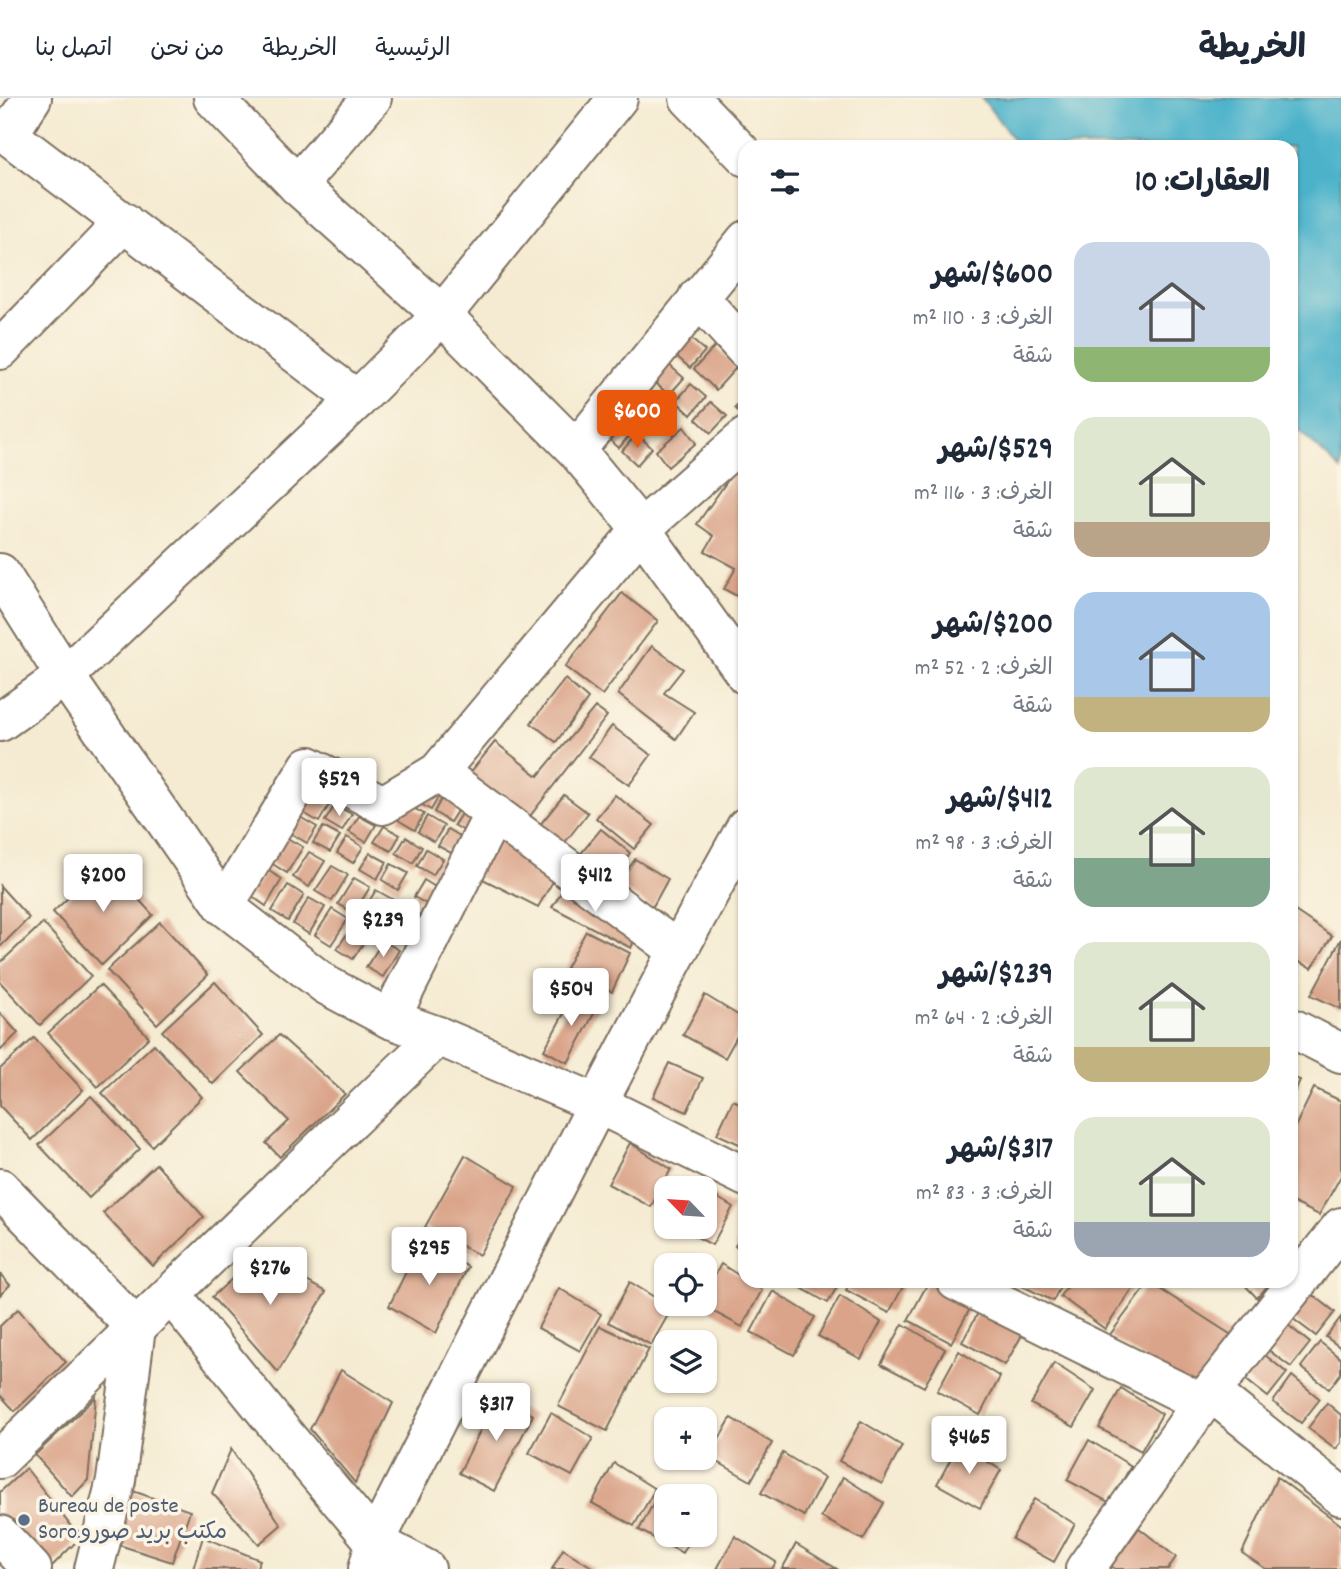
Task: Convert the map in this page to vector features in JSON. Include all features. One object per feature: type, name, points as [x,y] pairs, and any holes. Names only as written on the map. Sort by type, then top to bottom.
[{"type":"street","points":[[33,98],[3,136],[124,222],[357,400]]},
{"type":"street","points":[[213,98],[297,185],[442,315],[576,450],[641,529],[738,664]]},
{"type":"street","points":[[297,185],[372,98]]},
{"type":"street","points":[[0,722],[65,676],[357,400],[442,315],[618,98]]},
{"type":"street","points":[[689,98],[738,149]]},
{"type":"street","points":[[0,350],[124,222]]},
{"type":"street","points":[[576,450],[738,250]]},
{"type":"street","points":[[698,297],[738,341]]},
{"type":"street","points":[[224,906],[309,766],[383,806],[438,772],[641,529],[738,443]]},
{"type":"street","points":[[0,573],[65,676],[224,906],[326,985],[390,1019],[438,1036],[598,1104],[738,1173]]},
{"type":"street","points":[[438,772],[677,950]]},
{"type":"street","points":[[390,1019],[494,813]]},
{"type":"street","points":[[371,1555],[677,950],[738,841]]},
{"type":"street","points":[[1298,1031],[1341,1053]]},
{"type":"street","points":[[0,1459],[438,1036]]},
{"type":"street","points":[[0,1188],[136,1328]]},
{"type":"street","points":[[1298,1282],[1341,1227]]},
{"type":"street","points":[[971,1288],[1207,1397],[1341,1496]]},
{"type":"street","points":[[1085,1569],[1207,1397],[1293,1288]]},
{"type":"street","points":[[171,1294],[284,1434],[371,1555],[426,1569]]},
{"type":"street","points":[[94,1569],[116,1480],[136,1328]]},
{"type":"street","points":[[0,1535],[32,1569]]},
{"type":"water","points":[[982,98],[1341,98],[1341,470],[1298,430],[1298,140],[1014,140]]},
{"type":"building","points":[[689,337],[705,351],[690,368],[674,354]]},
{"type":"building","points":[[715,346],[736,368],[716,390],[694,369]]},
{"type":"building","points":[[668,364],[684,378],[669,395],[653,381]]},
{"type":"building","points":[[691,384],[706,397],[691,415],[676,401]]},
{"type":"building","points":[[649,391],[664,404],[649,422],[634,408]]},
{"type":"building","points":[[711,402],[727,416],[711,433],[696,419]]},
{"type":"building","points":[[618,417],[634,430],[619,448],[603,434]]},
{"type":"building","points":[[684,427],[696,443],[668,467],[656,451]]},
{"type":"building","points":[[637,434],[652,448],[637,465],[622,451]]},
{"type":"building","points":[[735,470],[738,472],[738,597],[724,589],[736,568],[705,551],[714,536],[697,524]]},
{"type":"building","points":[[622,593],[658,621],[602,695],[565,667]]},
{"type":"building","points":[[652,646],[683,669],[664,693],[694,712],[676,739],[618,694]]},
{"type":"building","points":[[565,679],[588,699],[556,742],[531,723]]},
{"type":"building","points":[[595,707],[607,716],[527,820],[468,775],[495,742],[538,776]]},
{"type":"building","points":[[612,726],[651,755],[629,785],[589,757]]},
{"type":"building","points":[[440,794],[431,810],[414,800]]},
{"type":"building","points":[[564,795],[588,813],[559,850],[534,832]]},
{"type":"building","points":[[615,795],[654,825],[634,849],[596,818]]},
{"type":"building","points":[[312,796],[329,805],[319,822],[302,812]]},
{"type":"building","points":[[443,796],[460,806],[450,822],[434,812]]},
{"type":"building","points":[[335,805],[352,814],[342,831],[325,821]]},
{"type":"building","points":[[408,805],[424,814],[415,830],[398,820]]},
{"type":"building","points":[[464,809],[481,818],[471,835],[454,825]]},
{"type":"building","points":[[359,816],[376,825],[366,842],[349,832]]},
{"type":"building","points":[[427,816],[444,826],[434,842],[418,832]]},
{"type":"building","points":[[300,817],[317,827],[307,843],[290,833]]},
{"type":"building","points":[[384,826],[400,835],[391,851],[374,842]]},
{"type":"building","points":[[323,827],[340,836],[330,852],[313,843]]},
{"type":"building","points":[[448,829],[465,839],[455,855],[438,846]]},
{"type":"building","points":[[601,829],[630,853],[611,881],[578,857]]},
{"type":"building","points":[[347,837],[363,847],[353,863],[337,853]]},
{"type":"building","points":[[406,837],[422,847],[413,863],[396,853]]},
{"type":"building","points":[[497,837],[559,871],[538,907],[475,875]]},
{"type":"building","points":[[287,838],[303,847],[287,873],[271,863]]},
{"type":"building","points":[[426,849],[443,859],[433,875],[417,866]]},
{"type":"building","points":[[309,852],[325,861],[309,887],[293,877]]},
{"type":"building","points":[[370,853],[387,862],[377,879],[360,869]]},
{"type":"building","points":[[635,859],[668,879],[652,908],[618,885]]},
{"type":"building","points":[[105,863],[153,915],[102,965],[53,912]]},
{"type":"building","points":[[391,864],[408,873],[398,890],[382,880]]},
{"type":"building","points":[[332,866],[348,875],[332,901],[315,891]]},
{"type":"building","points":[[267,870],[282,879],[266,906],[250,895]]},
{"type":"building","points":[[354,878],[370,887],[354,913],[338,904]]},
{"type":"building","points":[[424,880],[440,890],[430,906],[414,897]]},
{"type":"building","points":[[569,880],[639,929],[631,948],[552,907]]},
{"type":"building","points":[[288,885],[304,895],[288,921],[272,911]]},
{"type":"building","points":[[0,886],[29,918],[0,947]]},
{"type":"building","points":[[376,890],[392,899],[376,925],[360,916]]},
{"type":"building","points":[[309,898],[325,907],[309,934],[293,924]]},
{"type":"building","points":[[406,908],[422,917],[406,944],[390,934]]},
{"type":"building","points":[[332,909],[348,919],[331,945],[315,935]]},
{"type":"building","points":[[1298,913],[1332,936],[1312,968],[1298,962]]},
{"type":"building","points":[[160,922],[208,975],[157,1024],[107,970]]},
{"type":"building","points":[[43,923],[91,976],[40,1025],[0,982],[0,963]]},
{"type":"building","points":[[354,923],[370,933],[353,959],[337,949]]},
{"type":"building","points":[[586,931],[630,953],[612,992],[566,968]]},
{"type":"building","points":[[1341,939],[1341,1009],[1311,995]]},
{"type":"building","points":[[383,941],[399,950],[383,977],[366,967]]},
{"type":"building","points":[[215,982],[263,1035],[213,1084],[162,1031]]},
{"type":"building","points":[[100,985],[149,1037],[98,1087],[48,1033]]},
{"type":"building","points":[[575,993],[598,1006],[568,1063],[544,1050]]},
{"type":"building","points":[[705,995],[738,1015],[738,1034],[725,1058],[683,1035]]},
{"type":"building","points":[[0,1013],[18,1033],[0,1051]]},
{"type":"building","points":[[279,1035],[345,1094],[280,1157],[266,1143],[289,1121],[240,1072]]},
{"type":"building","points":[[34,1038],[83,1090],[32,1140],[0,1106],[0,1069]]},
{"type":"building","points":[[154,1044],[202,1097],[152,1146],[102,1093]]},
{"type":"building","points":[[669,1063],[703,1078],[687,1112],[653,1097]]},
{"type":"building","points":[[1314,1088],[1341,1101],[1341,1176],[1319,1215],[1298,1205],[1298,1121]]},
{"type":"building","points":[[91,1096],[140,1149],[89,1198],[39,1145]]},
{"type":"building","points":[[733,1100],[738,1102],[738,1143],[717,1134]]},
{"type":"building","points":[[630,1143],[671,1169],[667,1176],[654,1176],[654,1201],[651,1207],[608,1184]]},
{"type":"building","points":[[465,1155],[517,1186],[479,1255],[425,1227]]},
{"type":"building","points":[[156,1164],[204,1217],[153,1266],[103,1213]]},
{"type":"building","points":[[718,1198],[733,1207],[718,1234]]},
{"type":"building","points":[[701,1239],[715,1239],[712,1245]]},
{"type":"building","points":[[422,1240],[468,1267],[436,1333],[389,1306]]},
{"type":"building","points":[[259,1254],[326,1292],[278,1372],[212,1297]]},
{"type":"building","points":[[721,1264],[738,1275],[738,1288],[762,1290],[742,1327],[717,1314],[717,1271]]},
{"type":"building","points":[[0,1274],[10,1285],[0,1295]]},
{"type":"building","points":[[630,1282],[654,1297],[654,1316],[667,1316],[660,1330],[654,1330],[651,1345],[608,1322]]},
{"type":"building","points":[[559,1288],[601,1314],[580,1351],[538,1328]]},
{"type":"building","points":[[801,1288],[836,1288],[828,1303]]},
{"type":"building","points":[[847,1288],[902,1288],[889,1313],[846,1290]]},
{"type":"building","points":[[925,1288],[944,1288],[972,1305],[951,1343],[908,1320]]},
{"type":"building","points":[[1026,1288],[1060,1288],[1053,1301]]},
{"type":"building","points":[[1066,1288],[1133,1288],[1105,1329],[1060,1296]]},
{"type":"building","points":[[1145,1288],[1158,1288],[1233,1336],[1192,1390],[1109,1336]]},
{"type":"building","points":[[1248,1288],[1266,1288],[1257,1298]]},
{"type":"building","points":[[1307,1290],[1335,1312],[1316,1336],[1288,1315]]},
{"type":"building","points":[[773,1291],[815,1317],[794,1355],[751,1332]]},
{"type":"building","points":[[840,1296],[881,1322],[861,1359],[818,1336]]},
{"type":"building","points":[[984,1302],[1026,1328],[1005,1365],[962,1342]]},
{"type":"building","points":[[18,1309],[66,1362],[15,1411],[0,1395],[0,1326]]},
{"type":"building","points":[[1341,1317],[1341,1348],[1326,1337]]},
{"type":"building","points":[[1282,1320],[1310,1343],[1291,1367],[1263,1346]]},
{"type":"building","points":[[903,1324],[945,1349],[924,1387],[881,1364]]},
{"type":"building","points":[[600,1326],[649,1349],[607,1431],[558,1406]]},
{"type":"building","points":[[1320,1342],[1341,1359],[1341,1373],[1329,1389],[1301,1367]]},
{"type":"building","points":[[1259,1350],[1287,1373],[1268,1397],[1240,1375]]},
{"type":"building","points":[[959,1351],[1000,1377],[980,1415],[937,1391]]},
{"type":"building","points":[[1054,1363],[1095,1390],[1074,1427],[1031,1404]]},
{"type":"building","points":[[341,1370],[393,1403],[355,1483],[310,1429]]},
{"type":"building","points":[[1292,1376],[1320,1399],[1301,1423],[1273,1402]]},
{"type":"building","points":[[1121,1388],[1162,1414],[1141,1451],[1099,1428]]},
{"type":"building","points":[[498,1395],[533,1415],[494,1491],[459,1473]]},
{"type":"building","points":[[96,1397],[88,1480],[72,1497],[35,1455]]},
{"type":"building","points":[[1327,1403],[1341,1415],[1341,1443],[1336,1449],[1308,1428]]},
{"type":"building","points":[[551,1413],[593,1438],[572,1476],[529,1453]]},
{"type":"building","points":[[731,1418],[772,1443],[751,1481],[717,1462],[717,1443]]},
{"type":"building","points":[[861,1421],[902,1446],[882,1484],[839,1461]]},
{"type":"building","points":[[1089,1440],[1131,1466],[1110,1503],[1067,1480]]},
{"type":"building","points":[[959,1444],[1001,1470],[980,1508],[937,1484]]},
{"type":"building","points":[[231,1449],[281,1525],[259,1544],[212,1493]]},
{"type":"building","points":[[783,1453],[824,1478],[804,1516],[761,1493]]},
{"type":"building","points":[[614,1463],[654,1488],[634,1526],[592,1503]]},
{"type":"building","points":[[26,1468],[80,1538],[49,1569],[0,1524],[0,1492]]},
{"type":"building","points":[[843,1477],[884,1503],[863,1540],[821,1517]]},
{"type":"building","points":[[1277,1477],[1341,1525],[1341,1569],[1266,1569],[1242,1553]]},
{"type":"building","points":[[133,1491],[190,1511],[172,1562],[116,1544]]},
{"type":"building","points":[[1034,1499],[1075,1524],[1054,1562],[1012,1539]]},
{"type":"building","points":[[654,1502],[654,1538],[639,1530]]},
{"type":"building","points":[[1139,1528],[1176,1557],[1168,1569],[1115,1569],[1111,1566]]},
{"type":"building","points":[[735,1536],[776,1562],[772,1569],[717,1569]]},
{"type":"building","points":[[203,1537],[260,1560],[256,1569],[193,1569]]},
{"type":"building","points":[[796,1544],[837,1569],[782,1569]]},
{"type":"building","points":[[671,1547],[685,1547],[682,1553]]},
{"type":"building","points":[[563,1549],[595,1569],[552,1569]]},
{"type":"place","name":"Bureau de poste Soro;مكتب بريد صورو","points":[[24,1520]]}]
